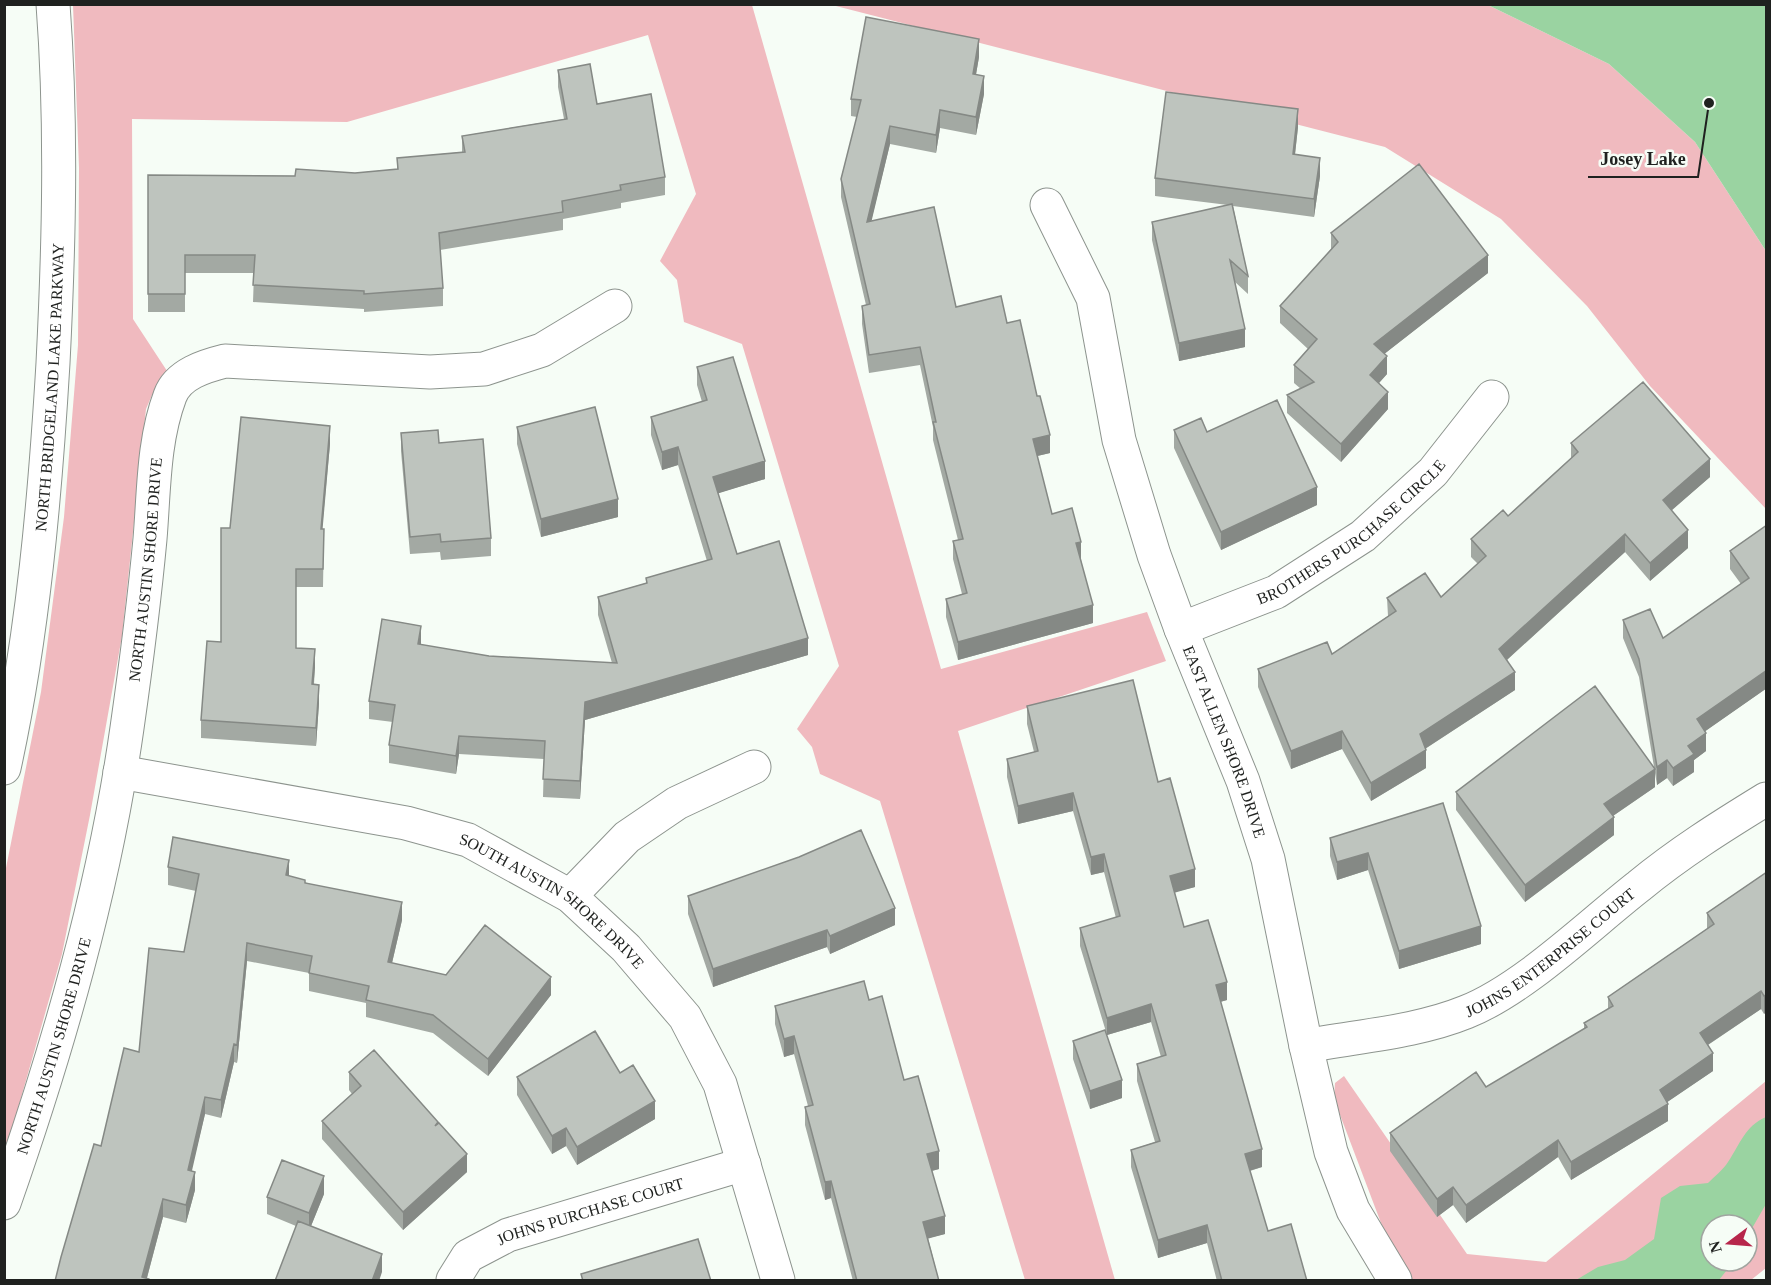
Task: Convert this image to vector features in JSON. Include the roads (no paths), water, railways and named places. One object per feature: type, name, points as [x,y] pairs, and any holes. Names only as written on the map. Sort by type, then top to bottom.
[{"type":"street","name":"NORTH BRIDGELAND LAKE PARKWAY","points":[[4,768],[16,715],[46,493],[57,281],[59,79],[53,4]]},
{"type":"street","name":"EAST ALLEN SHORE DRIVE","points":[[1047,205],[1093,298],[1119,440],[1154,555],[1181,629],[1243,781],[1268,859],[1306,1046],[1331,1152],[1353,1210],[1395,1281]]},
{"type":"street","name":"NORTH AUSTIN SHORE DRIVE","points":[[4,1203],[36,1113],[80,960],[120,772],[142,617],[160,430],[171,393],[195,369],[225,361],[430,372],[484,369],[542,351],[615,306]]},
{"type":"street","name":"BROTHERS PURCHASE CIRCLE","points":[[1181,629],[1275,592],[1363,536],[1433,472],[1492,397]]},
{"type":"street","points":[[570,896],[627,837],[677,803],[754,767]]},
{"type":"street","name":"SOUTH AUSTIN SHORE DRIVE","points":[[120,772],[406,823],[468,840],[570,896],[626,948],[685,1017],[720,1084],[778,1281]]},
{"type":"street","name":"JOHNS ENTERPRISE COURT","points":[[1306,1046],[1434,1022],[1467,1012],[1505,990],[1542,963],[1693,845],[1767,799]]},
{"type":"street","name":"JOHNS PURCHASE COURT","points":[[453,1281],[468,1256],[508,1235],[744,1164]]},
{"type":"place","name":"Josey Lake","points":[[1709,103]]}]
